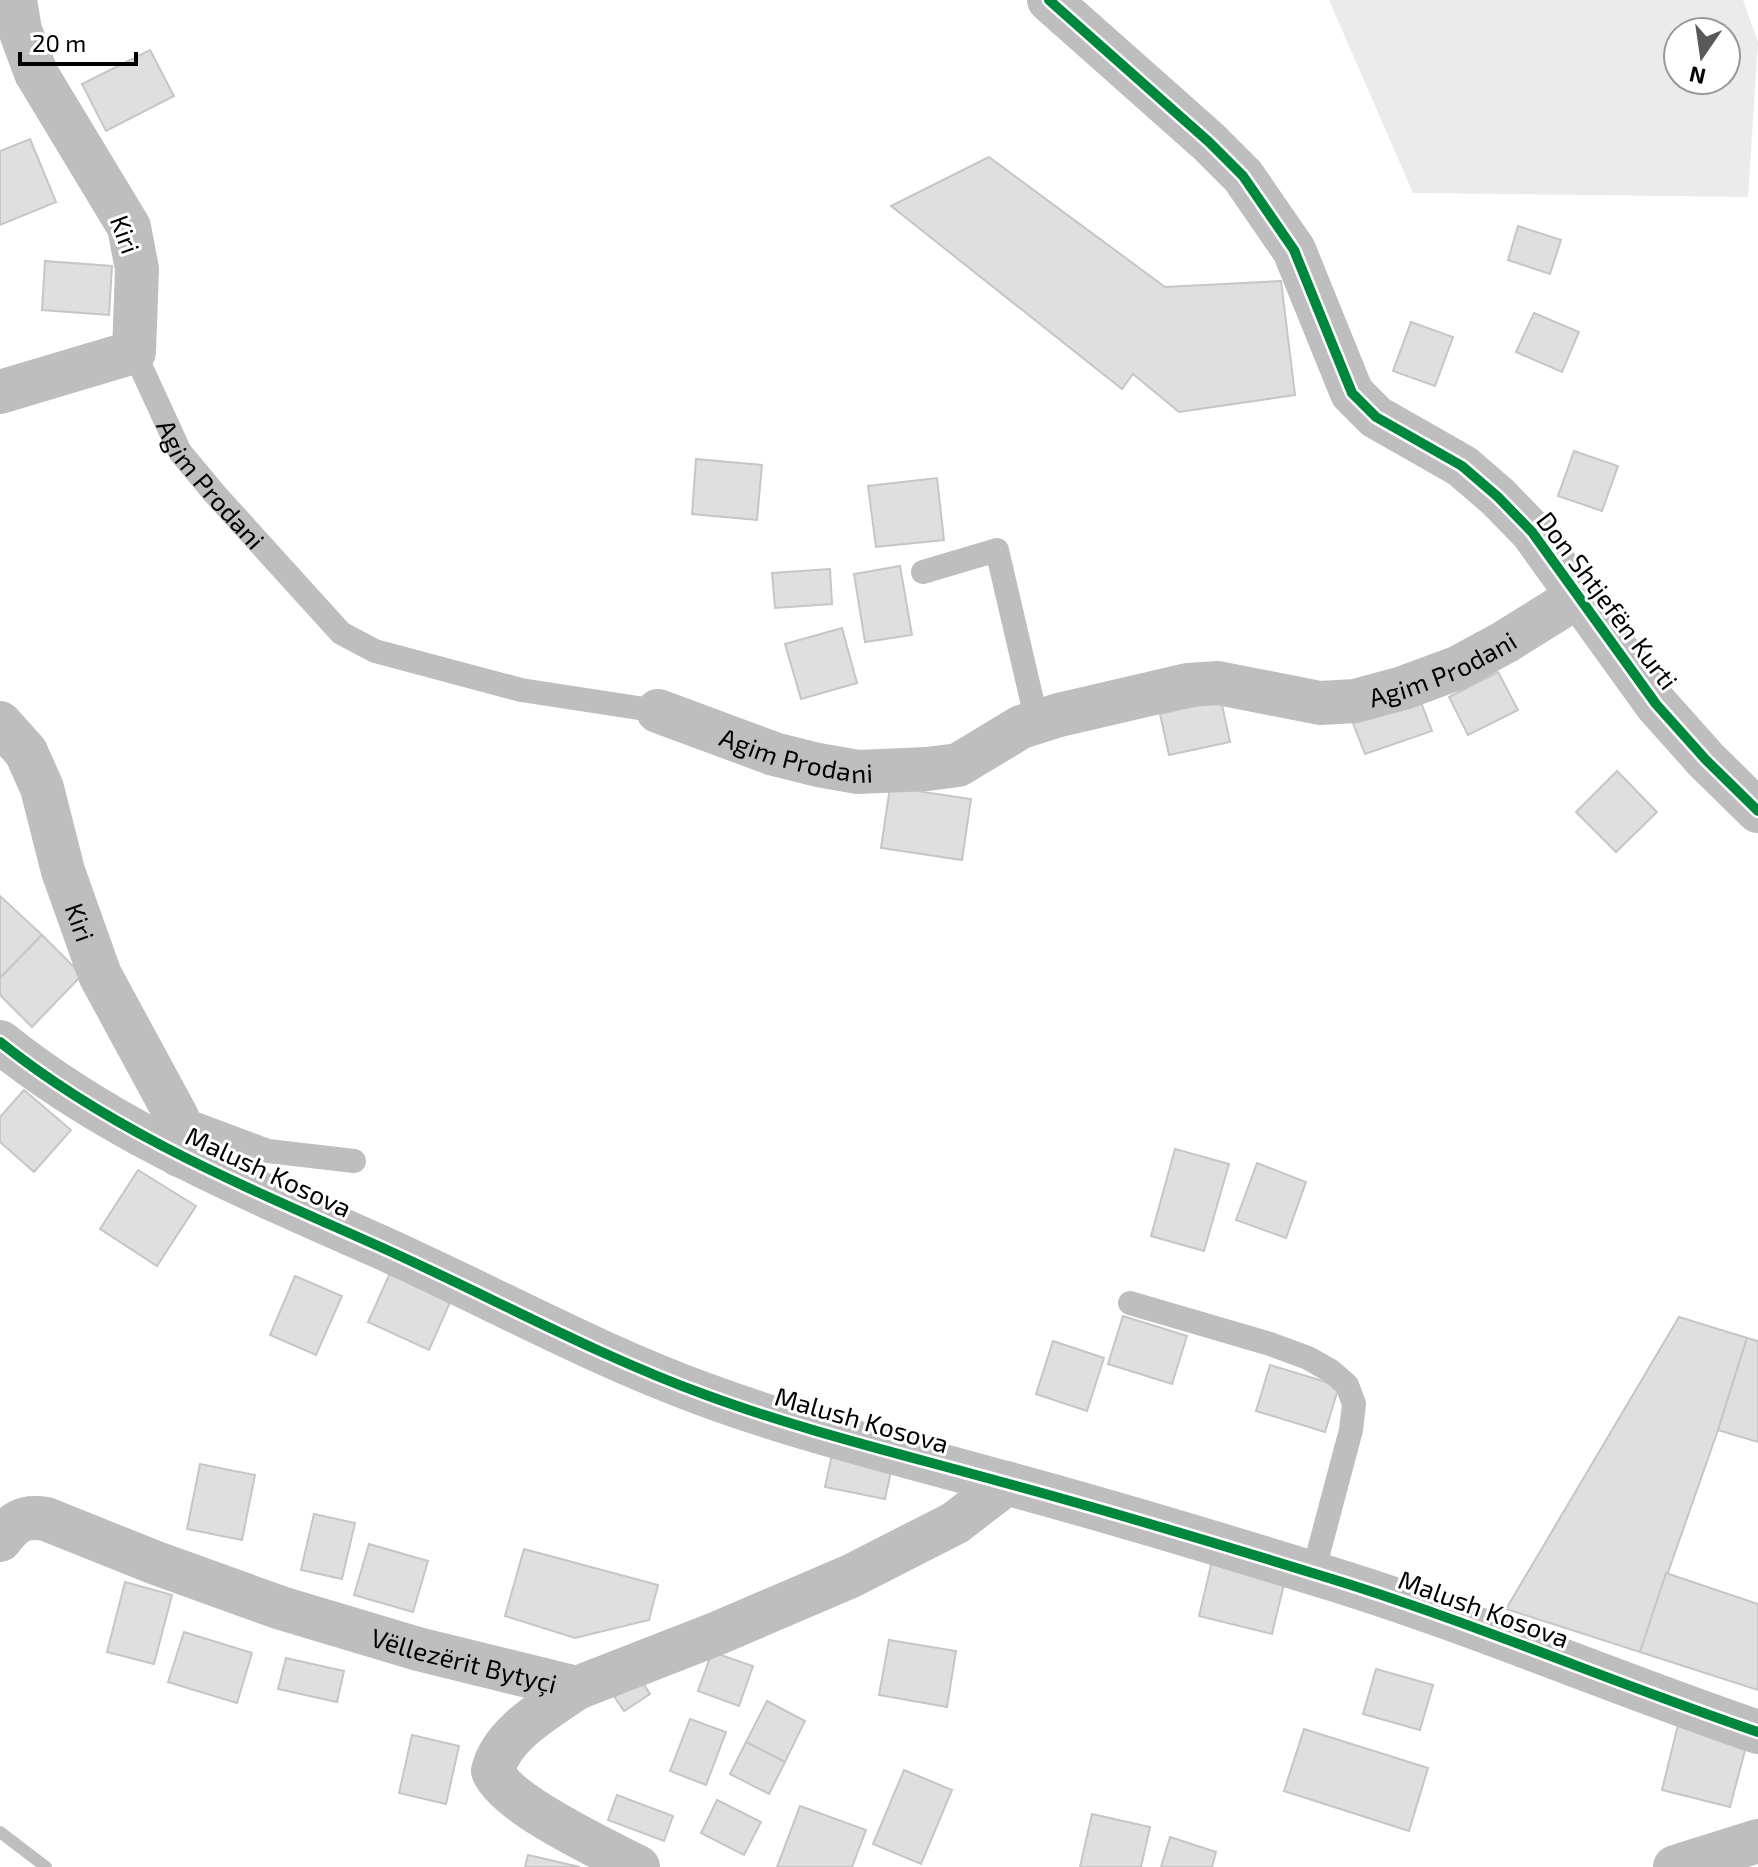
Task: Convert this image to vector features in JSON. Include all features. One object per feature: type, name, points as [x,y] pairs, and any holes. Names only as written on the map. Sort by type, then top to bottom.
[{"type":"street","name":"Kiri","points":[[15,0],[20,30],[36,73],[129,227],[137,269],[134,352]]},
{"type":"street","name":"Don Shtjefën Kurti","points":[[1049,0],[1243,176],[1294,250],[1352,393],[1376,417],[1462,466],[1532,532],[1656,704],[1706,760],[1758,811]]},
{"type":"street","points":[[0,392],[134,352]]},
{"type":"street","name":"Agim Prodani","points":[[658,711],[774,754],[858,772],[927,769],[958,765],[1021,727],[1188,685],[1218,683],[1320,703],[1355,701],[1403,688],[1457,668],[1577,597]]},
{"type":"street","name":"Kiri","points":[[0,723],[26,752],[42,788],[63,871],[100,975],[178,1136]]},
{"type":"street","name":"Malush Kosova","points":[[0,1042],[90,1105],[178,1136],[268,1198],[694,1391],[818,1431],[1313,1573],[1486,1630],[1624,1686],[1758,1732]]},
{"type":"street","name":"Vëllezërit Bytyçi","points":[[0,1540],[13,1523],[29,1516],[46,1519],[281,1608],[418,1649],[577,1688],[718,1633],[851,1576],[955,1523],[1007,1483]]},
{"type":"street","points":[[577,1688],[530,1722],[508,1743],[495,1762],[493,1771],[507,1791],[571,1833],[638,1867]]},
{"type":"street","points":[[1675,1867],[1758,1841]]},
{"type":"lane","name":"Agim Prodani","points":[[134,352],[180,452],[341,633],[375,651],[521,690],[658,711]]},
{"type":"lane","points":[[923,572],[997,550],[1037,722]]},
{"type":"lane","points":[[178,1136],[354,1161]]},
{"type":"lane","points":[[1130,1303],[1308,1358],[1331,1371],[1347,1385],[1354,1404],[1351,1430],[1313,1573]]},
{"type":"shaded area","points":[[1329,0],[1743,0],[1758,42],[1748,197],[1413,193]]},
{"type":"building","points":[[150,50],[174,96],[106,131],[82,84]]},
{"type":"building","points":[[30,139],[56,202],[0,225],[0,151]]},
{"type":"building","points":[[989,157],[1165,287],[1281,281],[1295,395],[1179,412],[1133,374],[1122,389],[891,206]]},
{"type":"building","points":[[1518,226],[1561,240],[1550,274],[1508,260]]},
{"type":"building","points":[[45,261],[112,266],[109,315],[42,310]]},
{"type":"building","points":[[1534,313],[1579,332],[1562,372],[1516,352]]},
{"type":"building","points":[[1411,322],[1453,337],[1435,386],[1393,371]]},
{"type":"building","points":[[1574,451],[1618,466],[1602,511],[1558,496]]},
{"type":"building","points":[[696,459],[762,465],[757,520],[692,514]]},
{"type":"building","points":[[937,478],[944,540],[876,547],[868,486]]},
{"type":"building","points":[[900,566],[912,635],[865,642],[854,574]]},
{"type":"building","points":[[830,569],[832,604],[775,608],[772,573]]},
{"type":"building","points":[[842,628],[857,683],[801,699],[785,644]]},
{"type":"building","points":[[1498,672],[1518,710],[1468,735],[1449,697]]},
{"type":"building","points":[[1221,700],[1230,742],[1169,755],[1160,714]]},
{"type":"building","points":[[1420,700],[1432,731],[1365,754],[1353,723]]},
{"type":"building","points":[[1617,771],[1657,812],[1616,852],[1576,812]]},
{"type":"building","points":[[890,787],[971,799],[962,860],[881,848]]},
{"type":"building","points":[[0,896],[42,935],[0,978]]},
{"type":"building","points":[[42,935],[82,975],[32,1027],[0,995],[0,978]]},
{"type":"building","points":[[24,1090],[71,1130],[34,1172],[0,1142],[0,1117]]},
{"type":"building","points":[[1175,1149],[1229,1164],[1204,1251],[1151,1236]]},
{"type":"building","points":[[1257,1163],[1306,1182],[1286,1238],[1236,1220]]},
{"type":"building","points":[[138,1170],[196,1206],[157,1266],[100,1229]]},
{"type":"building","points":[[391,1271],[452,1298],[429,1350],[368,1322]]},
{"type":"building","points":[[295,1276],[342,1296],[316,1355],[270,1335]]},
{"type":"building","points":[[1123,1316],[1187,1336],[1172,1384],[1108,1364]]},
{"type":"building","points":[[1679,1317],[1747,1338],[1640,1652],[1506,1609]]},
{"type":"building","points":[[1747,1338],[1758,1341],[1758,1442],[1718,1430]]},
{"type":"building","points":[[1053,1341],[1104,1358],[1087,1411],[1036,1394]]},
{"type":"building","points":[[1270,1365],[1339,1386],[1325,1432],[1256,1411]]},
{"type":"building","points":[[833,1450],[893,1462],[885,1499],[825,1487]]},
{"type":"building","points":[[200,1464],[255,1475],[242,1540],[187,1529]]},
{"type":"building","points":[[314,1514],[355,1523],[342,1579],[301,1570]]},
{"type":"building","points":[[369,1544],[428,1561],[413,1612],[354,1595]]},
{"type":"building","points":[[524,1549],[658,1585],[649,1620],[575,1638],[505,1616]]},
{"type":"building","points":[[1212,1561],[1285,1580],[1272,1634],[1199,1616]]},
{"type":"building","points":[[1666,1573],[1758,1604],[1758,1690],[1640,1652]]},
{"type":"building","points":[[125,1582],[172,1595],[154,1664],[107,1652]]},
{"type":"building","points":[[184,1632],[252,1653],[237,1703],[168,1682]]},
{"type":"building","points":[[889,1640],[956,1651],[947,1707],[879,1695]]},
{"type":"building","points":[[712,1652],[753,1666],[739,1706],[698,1691]]},
{"type":"building","points":[[286,1658],[344,1671],[337,1702],[278,1689]]},
{"type":"building","points":[[1376,1669],[1433,1685],[1420,1730],[1363,1714]]},
{"type":"building","points":[[636,1672],[650,1694],[624,1711],[610,1690]]},
{"type":"building","points":[[767,1701],[805,1721],[785,1762],[746,1742]]},
{"type":"building","points":[[690,1719],[726,1732],[706,1785],[670,1771]]},
{"type":"building","points":[[1678,1725],[1747,1743],[1730,1807],[1662,1790]]},
{"type":"building","points":[[1304,1729],[1428,1768],[1409,1831],[1284,1791]]},
{"type":"building","points":[[412,1735],[459,1746],[446,1804],[399,1793]]},
{"type":"building","points":[[746,1742],[785,1762],[769,1794],[730,1774]]},
{"type":"building","points":[[904,1770],[952,1790],[921,1864],[873,1844]]},
{"type":"building","points":[[617,1795],[673,1816],[664,1841],[608,1820]]},
{"type":"building","points":[[717,1800],[761,1822],[744,1855],[701,1833]]},
{"type":"building","points":[[800,1806],[866,1830],[852,1867],[777,1867]]},
{"type":"building","points":[[1092,1814],[1150,1827],[1141,1867],[1080,1867]]},
{"type":"building","points":[[1170,1837],[1216,1852],[1212,1867],[1161,1867]]},
{"type":"building","points":[[528,1855],[580,1867],[525,1867]]},
{"type":"waterway","points":[[0,1832],[46,1867]]},
{"type":"cycle path","points":[[1049,0],[1243,176],[1294,250],[1352,393],[1376,417],[1462,466],[1532,532],[1656,704],[1706,760],[1758,811]]},
{"type":"cycle path","points":[[0,1042],[88,1104],[181,1156],[664,1379],[742,1408],[815,1430],[1119,1515],[1375,1593],[1758,1732]]}]
